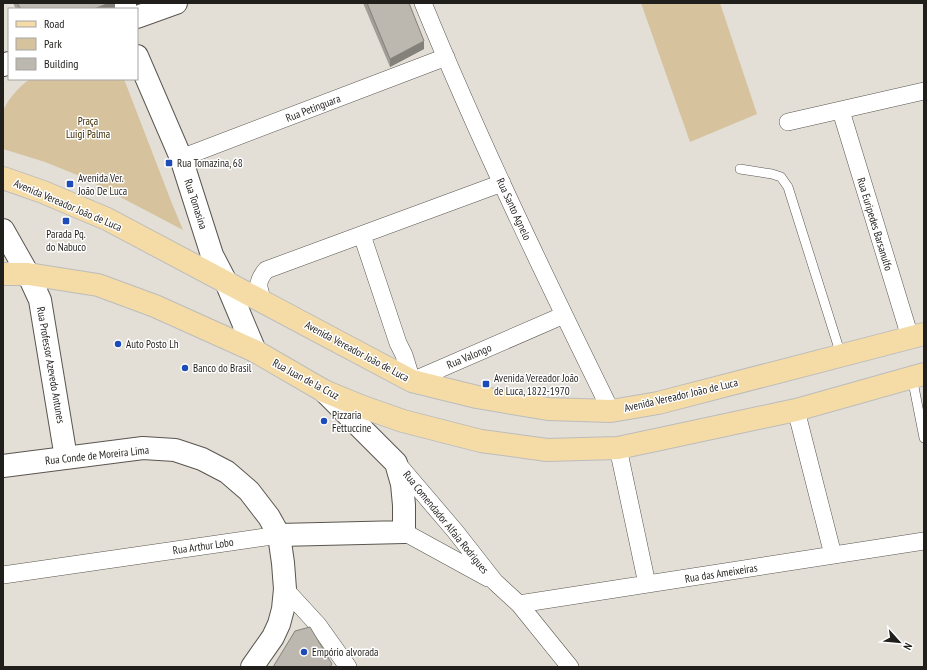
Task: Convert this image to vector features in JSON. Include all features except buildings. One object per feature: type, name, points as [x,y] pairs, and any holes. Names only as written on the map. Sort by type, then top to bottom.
[{"type":"main road","name":"Avenida Vereador João de Luca","points":[[3,178],[43,192],[107,219],[404,377],[477,397],[548,409],[611,411],[658,403],[917,336]]},
{"type":"main road","name":"Rua Juan de la Cruz","points":[[3,274],[28,274],[98,286],[155,306],[255,351],[324,391],[403,421],[474,439],[547,450],[618,448]]},
{"type":"main road","points":[[618,448],[796,410],[918,376]]},
{"type":"street","points":[[138,17],[176,3]]},
{"type":"street","name":"Rua Santo Agnelo","points":[[423,3],[502,183],[611,411]]},
{"type":"street","name":"Rua Petinguara","points":[[181,158],[446,57]]},
{"type":"street","name":"Rua Tomasina","points":[[138,58],[181,158],[212,255],[226,282],[255,351]]},
{"type":"street","points":[[788,122],[924,91]]},
{"type":"street","name":"Rua Euripedes Barsanulfo","points":[[841,111],[917,336]]},
{"type":"street","points":[[262,301],[258,286],[260,277],[266,270],[502,183]]},
{"type":"street","points":[[3,230],[28,274]]},
{"type":"street","points":[[362,235],[398,343],[404,355],[404,377]]},
{"type":"street","name":"Rua Professor Azevedo Antunes","points":[[28,274],[40,300],[66,458]]},
{"type":"street","name":"Rua Valongo","points":[[404,377],[564,314]]},
{"type":"street","name":"Rua Comendador Alfaia Rodrigues","points":[[324,391],[396,463],[455,531],[495,582],[519,604],[570,667]]},
{"type":"street","points":[[796,410],[833,556]]},
{"type":"street","points":[[374,441],[373,430],[376,422],[382,414]]},
{"type":"street","name":"Rua Conde de Moreira Lima","points":[[3,466],[142,448],[175,450],[202,459],[226,472],[249,491],[269,517],[279,535],[283,562],[285,589],[279,624],[252,667]]},
{"type":"street","points":[[618,448],[647,584]]},
{"type":"street","name":"Rua Comendador Alfaia Rodrigues","points":[[396,463],[402,484],[404,532],[495,582]]},
{"type":"street","name":"Rua Arthur Lobo","points":[[3,575],[279,535],[404,532]]},
{"type":"street","name":"Rua das Ameixeiras","points":[[519,604],[924,541]]},
{"type":"street","points":[[285,589],[318,625],[348,667]]},
{"type":"lane","points":[[740,169],[772,174],[781,177],[788,187],[841,355]]},
{"type":"lane","points":[[918,376],[924,438]]},
{"type":"green space","points":[[641,3],[720,3],[757,114],[690,142]]},
{"type":"green space","name":"Praça Luigi Palma","points":[[124,80],[183,230],[82,177],[45,162],[3,149],[3,112],[7,103],[27,81]]},
{"type":"place","name":"Rua Tomazina, 68","points":[[169,163]]},
{"type":"place","name":"Avenida Ver. João De Luca","points":[[70,184]]},
{"type":"place","name":"Parada Pq. do Nabuco","points":[[66,221]]},
{"type":"place","name":"Auto Posto Lh","points":[[118,344]]},
{"type":"place","name":"Banco do Brasil","points":[[185,368]]},
{"type":"place","name":"Avenida Vereador João de Luca, 1822-1970","points":[[486,384]]},
{"type":"place","name":"Pizzaria Fettuccine","points":[[324,421]]},
{"type":"place","name":"Empório alvorada","points":[[304,652]]}]
